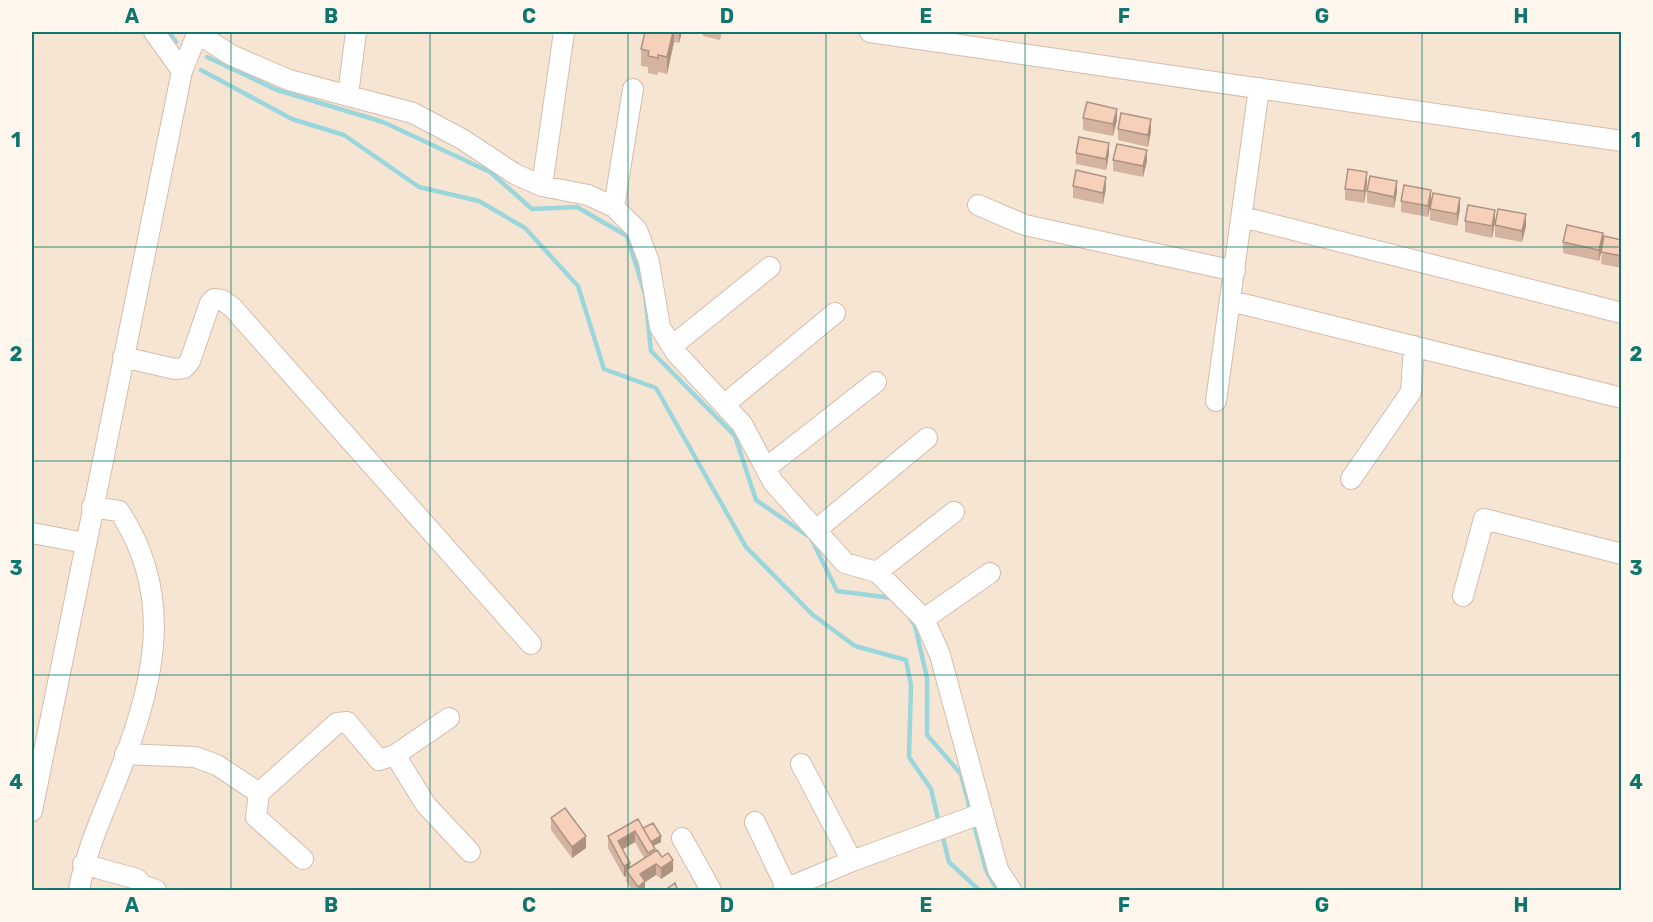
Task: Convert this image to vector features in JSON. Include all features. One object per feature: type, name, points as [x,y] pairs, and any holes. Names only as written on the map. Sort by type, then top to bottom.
[{"type":"street","points":[[154,32],[182,71]]},
{"type":"street","points":[[32,810],[182,71],[198,32],[231,55],[289,81],[413,113],[462,140],[515,174],[542,186],[588,195],[614,207],[637,230],[649,262],[660,327],[672,346],[742,424],[773,482],[845,563],[877,572],[924,619],[940,655],[998,870],[1011,891]]},
{"type":"street","points":[[348,95],[356,32]]},
{"type":"street","points":[[542,186],[564,32]]},
{"type":"street","points":[[870,32],[1622,141]]},
{"type":"street","points":[[1216,401],[1259,88]]},
{"type":"street","points":[[614,207],[633,89]]},
{"type":"street","points":[[978,205],[1025,225],[1235,271]]},
{"type":"street","points":[[1243,217],[1622,313]]},
{"type":"street","points":[[672,346],[770,267]]},
{"type":"street","points":[[123,357],[175,369],[184,368],[190,361],[210,303],[214,299],[222,300],[232,307],[531,644]]},
{"type":"street","points":[[1231,301],[1622,398]]},
{"type":"street","points":[[724,405],[835,313]]},
{"type":"street","points":[[1351,479],[1411,392],[1414,346]]},
{"type":"street","points":[[766,468],[876,382]]},
{"type":"street","points":[[816,530],[927,438]]},
{"type":"street","points":[[79,891],[83,864],[138,719],[155,641],[153,590],[132,531],[119,511],[92,507]]},
{"type":"street","points":[[877,572],[954,512]]},
{"type":"street","points":[[1463,596],[1484,519],[1622,554]]},
{"type":"street","points":[[32,533],[85,543]]},
{"type":"street","points":[[924,619],[990,573]]},
{"type":"street","points":[[303,859],[256,817],[259,793],[342,721],[347,722],[377,759],[395,755],[449,718]]},
{"type":"street","points":[[125,754],[195,757],[217,765],[259,793]]},
{"type":"street","points":[[395,755],[426,805],[470,852]]},
{"type":"street","points":[[801,764],[852,861]]},
{"type":"street","points":[[755,822],[785,890],[852,861],[983,813]]},
{"type":"street","points":[[682,838],[711,891]]},
{"type":"street","points":[[83,864],[137,879],[142,885],[156,891]]},
{"type":"shaded area","points":[[32,32],[1621,32],[1621,890],[32,890]]},
{"type":"building","points":[[645,32],[673,32],[667,57],[648,56],[649,51],[641,49]]},
{"type":"building","points":[[1087,102],[1117,109],[1113,124],[1083,118]]},
{"type":"building","points":[[1121,113],[1151,119],[1148,135],[1118,129]]},
{"type":"building","points":[[1079,137],[1109,143],[1106,159],[1076,153]]},
{"type":"building","points":[[1117,144],[1147,150],[1143,166],[1113,160]]},
{"type":"building","points":[[1348,169],[1367,172],[1364,191],[1345,189]]},
{"type":"building","points":[[1076,170],[1106,177],[1103,193],[1073,186]]},
{"type":"building","points":[[1370,176],[1397,181],[1394,197],[1367,191]]},
{"type":"building","points":[[1404,185],[1431,190],[1428,206],[1401,201]]},
{"type":"building","points":[[1433,193],[1460,198],[1457,214],[1430,209]]},
{"type":"building","points":[[1468,205],[1495,210],[1492,226],[1465,221]]},
{"type":"building","points":[[1498,209],[1526,214],[1522,231],[1495,225]]},
{"type":"building","points":[[1567,225],[1603,233],[1599,250],[1563,242]]},
{"type":"building","points":[[1604,236],[1622,240],[1622,256],[1601,252]]},
{"type":"building","points":[[565,808],[586,836],[572,847],[551,818]]},
{"type":"building","points":[[638,819],[655,849],[648,853],[635,831],[618,841],[630,863],[624,866],[608,836]]},
{"type":"building","points":[[653,823],[661,836],[651,842],[643,828]]},
{"type":"building","points":[[657,850],[662,857],[668,853],[673,860],[661,868],[656,864],[640,874],[645,881],[638,887],[626,870]]},
{"type":"building","points":[[675,883],[678,891],[664,891]]},
{"type":"waterway","points":[[169,32],[176,42]]},
{"type":"waterway","points":[[207,57],[277,90],[383,122],[490,172],[532,209],[577,207],[627,236],[645,294],[651,351],[735,436],[756,500],[811,538],[837,591],[892,598]]},
{"type":"waterway","points":[[201,70],[292,119],[344,135],[419,187],[479,201],[525,228],[578,286],[604,369],[656,388],[746,547],[813,615],[855,646],[906,660],[911,685],[909,757],[931,789],[939,823]]},
{"type":"waterway","points":[[909,616],[915,626],[927,678],[927,735],[961,774],[971,813]]},
{"type":"waterway","points":[[973,821],[986,870],[997,890]]},
{"type":"waterway","points":[[942,834],[949,862],[979,890]]}]
